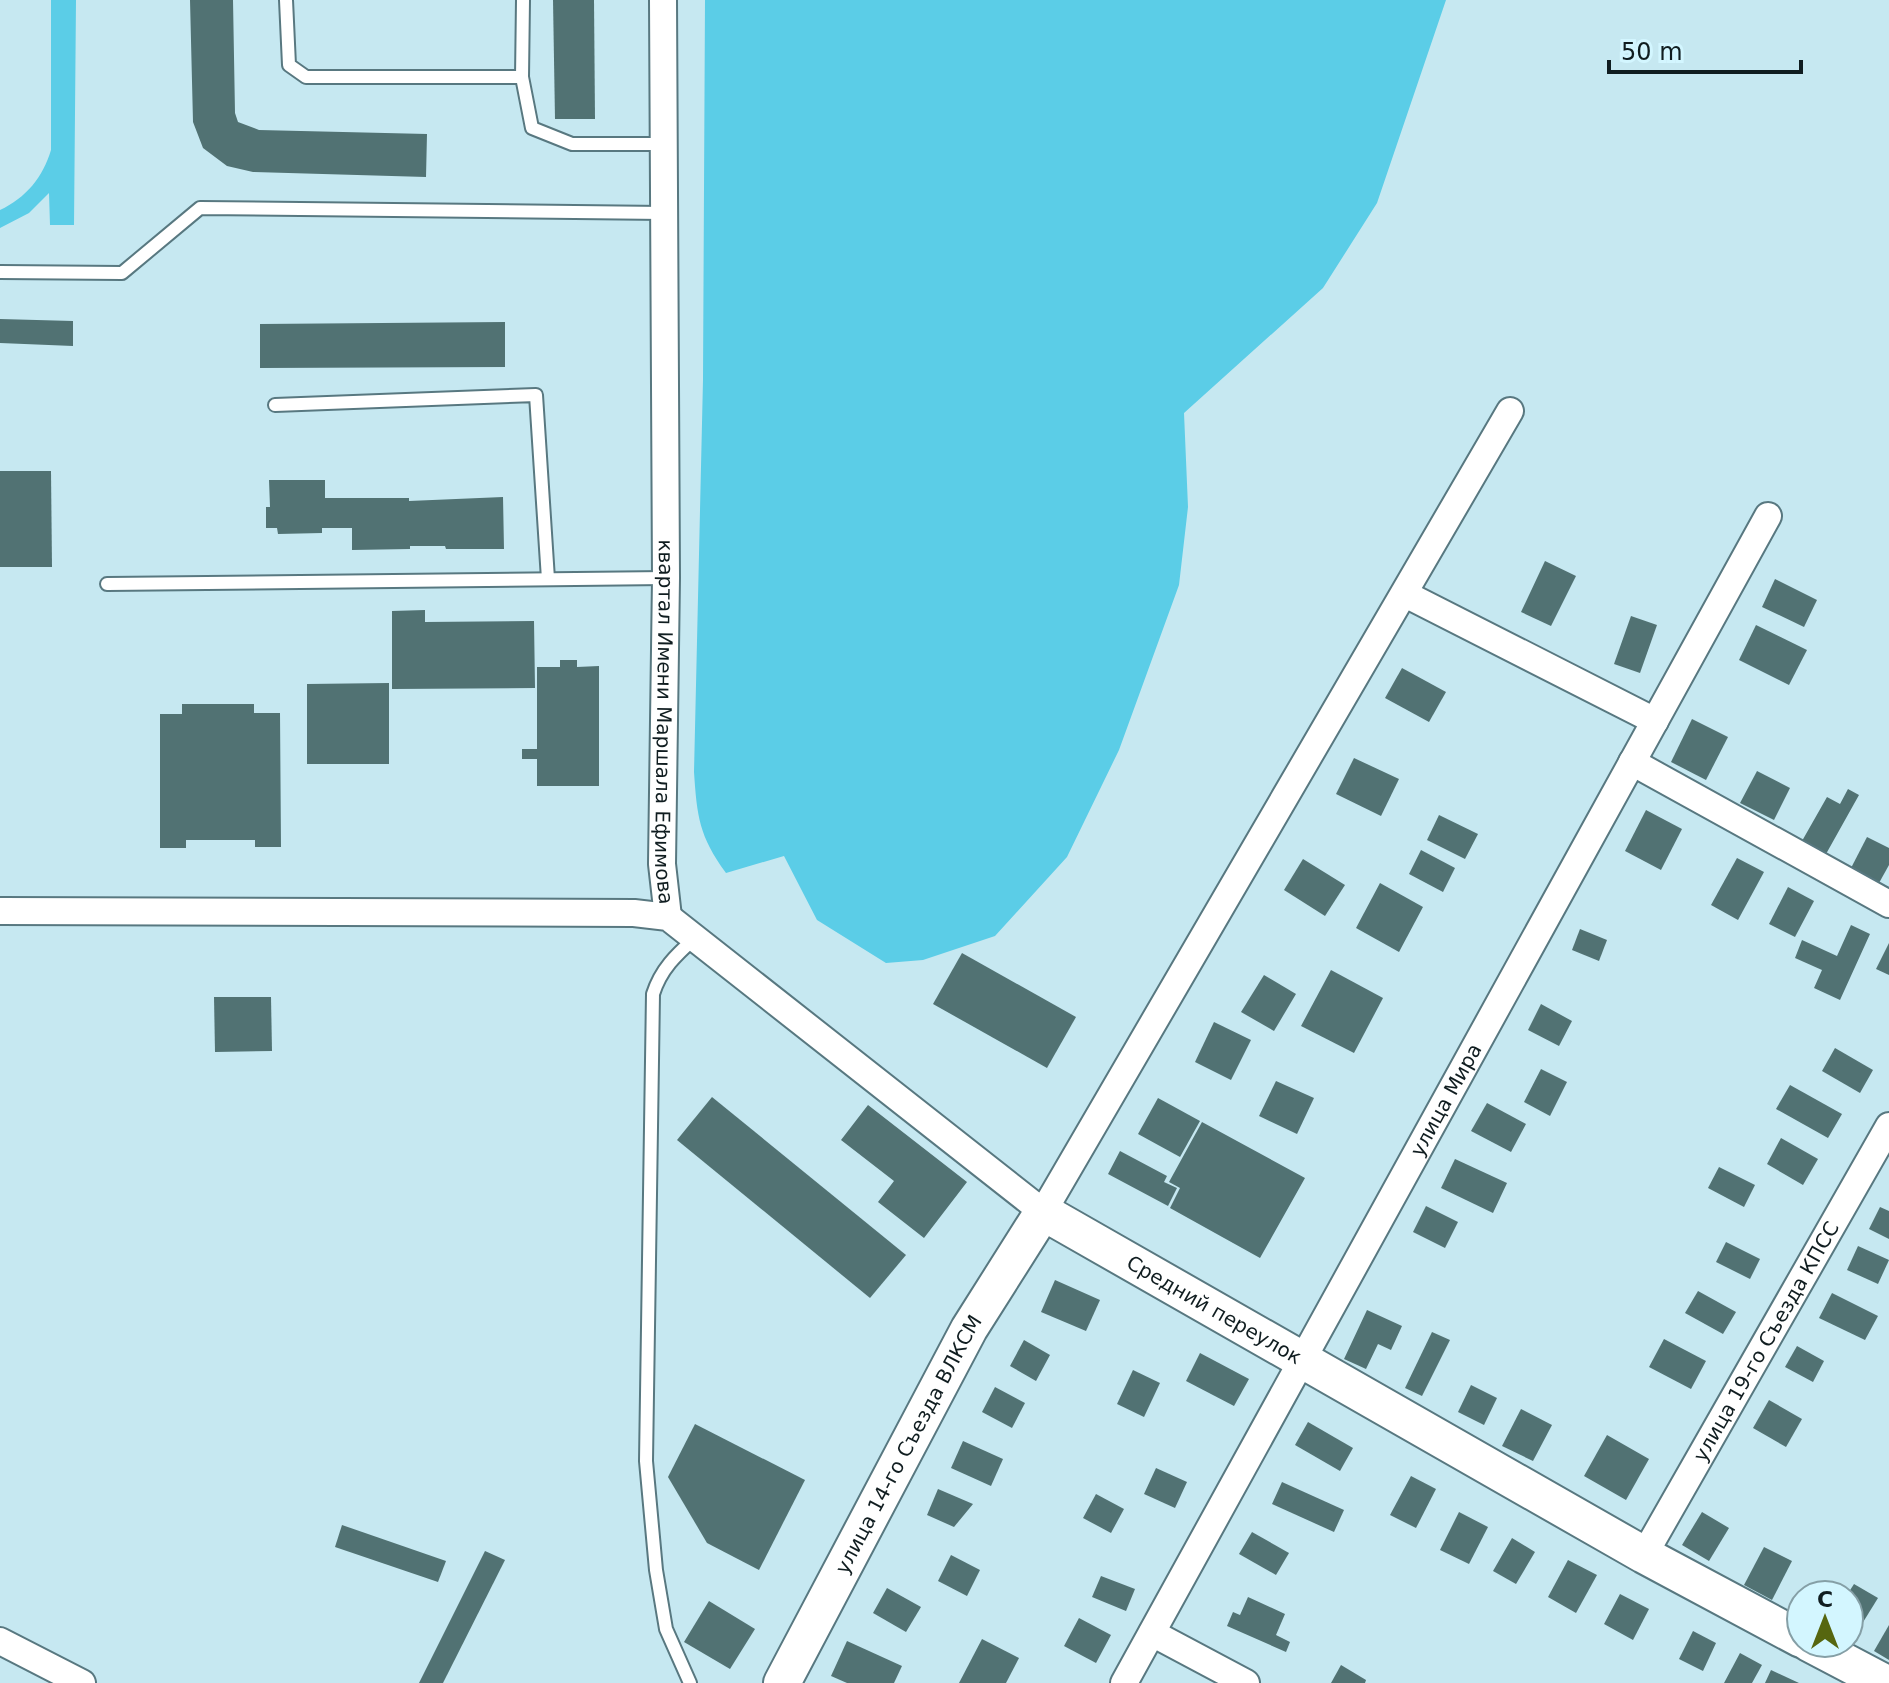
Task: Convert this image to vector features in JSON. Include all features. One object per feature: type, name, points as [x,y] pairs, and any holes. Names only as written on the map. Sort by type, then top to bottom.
[{"type":"street","name":"квартал Имени Маршала Ефимова","points":[[0,911],[618,912],[668,917],[662,864],[666,578],[663,0]]},
{"type":"street","points":[[1043,1212],[1510,411]]},
{"type":"street","name":"улица Мира","points":[[1124,1683],[1768,516]]},
{"type":"street","points":[[1405,594],[1655,721]]},
{"type":"street","points":[[1632,762],[1889,904]]},
{"type":"street","name":"Средний переулок","points":[[668,917],[1043,1212],[1644,1555],[1785,1630]]},
{"type":"street","name":"улица 19-го Съезда КПСС","points":[[1644,1555],[1889,1126]]},
{"type":"street","name":"улица 14-го Съезда ВЛКСМ","points":[[782,1683],[969,1329],[1043,1212]]},
{"type":"street","points":[[1152,1633],[1246,1683]]},
{"type":"street","points":[[0,1641],[82,1683]]},
{"type":"street","points":[[1839,1659],[1885,1683]]},
{"type":"lane","points":[[286,0],[289,65],[306,77],[522,77]]},
{"type":"lane","points":[[523,0],[522,77],[532,128],[572,144],[664,144]]},
{"type":"lane","points":[[0,272],[122,273],[200,208],[664,213]]},
{"type":"lane","points":[[275,405],[536,395],[548,579]]},
{"type":"lane","points":[[107,584],[666,578]]},
{"type":"lane","points":[[690,1683],[666,1629],[656,1570],[646,1461],[653,994],[658,976],[695,938]]},
{"type":"shaded area","points":[[51,0],[76,0],[74,225],[50,225],[49,193],[29,213],[0,228],[0,210],[32,186],[51,150]]},
{"type":"shaded area","points":[[705,0],[1446,0],[1377,203],[1323,288],[1184,413],[1188,507],[1179,585],[1119,750],[1067,857],[995,936],[923,960],[886,963],[817,920],[784,856],[726,873],[710,848],[698,814],[694,772],[703,380]]},
{"type":"building","points":[[190,0],[233,0],[235,113],[238,122],[259,130],[427,134],[426,177],[253,172],[227,166],[203,148],[193,122]]},
{"type":"building","points":[[553,0],[594,0],[595,119],[555,119]]},
{"type":"building","points":[[0,319],[73,321],[73,346],[0,343]]},
{"type":"building","points":[[505,322],[505,367],[260,368],[260,324]]},
{"type":"building","points":[[0,471],[51,471],[52,567],[0,567]]},
{"type":"building","points":[[269,480],[325,480],[325,498],[409,498],[409,501],[503,497],[504,549],[410,546],[410,549],[352,550],[352,528],[322,528],[322,533],[278,534],[277,528],[266,528],[266,507],[270,507]]},
{"type":"building","points":[[1545,561],[1576,576],[1551,626],[1521,612]]},
{"type":"building","points":[[1775,579],[1817,600],[1804,627],[1762,607]]},
{"type":"building","points":[[425,610],[425,622],[534,621],[535,688],[392,689],[392,611]]},
{"type":"building","points":[[1631,616],[1657,625],[1640,673],[1614,664]]},
{"type":"building","points":[[1756,625],[1807,650],[1789,685],[1739,660]]},
{"type":"building","points":[[560,660],[577,660],[577,667],[599,666],[599,786],[537,786],[537,759],[522,759],[522,749],[537,749],[537,667],[560,667]]},
{"type":"building","points":[[1402,668],[1446,692],[1429,722],[1385,698]]},
{"type":"building","points":[[389,683],[389,764],[307,764],[307,684]]},
{"type":"building","points":[[182,704],[254,704],[254,713],[280,713],[281,847],[255,847],[255,840],[186,840],[186,848],[160,848],[160,714],[182,714]]},
{"type":"building","points":[[1692,719],[1728,737],[1706,780],[1671,762]]},
{"type":"building","points":[[1354,758],[1399,779],[1381,816],[1336,794]]},
{"type":"building","points":[[1757,771],[1790,788],[1774,820],[1740,803]]},
{"type":"building","points":[[1848,789],[1859,795],[1826,854],[1802,841],[1827,797],[1840,804]]},
{"type":"building","points":[[1646,810],[1682,829],[1661,870],[1625,851]]},
{"type":"building","points":[[1439,815],[1478,834],[1465,859],[1427,840]]},
{"type":"building","points":[[1867,837],[1889,848],[1889,865],[1879,883],[1851,868]]},
{"type":"building","points":[[1421,850],[1455,868],[1443,892],[1409,874]]},
{"type":"building","points":[[1737,858],[1764,872],[1738,920],[1711,905]]},
{"type":"building","points":[[1303,859],[1345,885],[1325,916],[1284,890]]},
{"type":"building","points":[[1380,883],[1423,907],[1399,952],[1356,928]]},
{"type":"building","points":[[1788,887],[1814,901],[1795,937],[1769,924]]},
{"type":"building","points":[[1851,925],[1870,934],[1840,1000],[1814,988],[1822,970],[1795,958],[1802,940],[1837,956]]},
{"type":"building","points":[[1580,929],[1607,940],[1599,961],[1572,950]]},
{"type":"building","points":[[1889,943],[1889,975],[1876,969]]},
{"type":"building","points":[[962,953],[1076,1017],[1047,1068],[933,1004]]},
{"type":"building","points":[[1331,970],[1383,998],[1354,1053],[1301,1026]]},
{"type":"building","points":[[1264,975],[1296,994],[1274,1031],[1241,1012]]},
{"type":"building","points":[[214,997],[271,997],[272,1051],[215,1052]]},
{"type":"building","points":[[1541,1004],[1572,1021],[1559,1046],[1528,1030]]},
{"type":"building","points":[[1214,1022],[1251,1040],[1231,1080],[1195,1062]]},
{"type":"building","points":[[1835,1048],[1873,1070],[1860,1093],[1822,1071]]},
{"type":"building","points":[[1541,1069],[1567,1082],[1550,1116],[1524,1102]]},
{"type":"building","points":[[1276,1081],[1314,1098],[1297,1134],[1259,1116]]},
{"type":"building","points":[[1790,1085],[1842,1114],[1828,1138],[1776,1109]]},
{"type":"building","points":[[712,1097],[906,1255],[870,1298],[677,1140]]},
{"type":"building","points":[[1158,1098],[1200,1121],[1180,1157],[1138,1134]]},
{"type":"building","points":[[1487,1103],[1526,1124],[1511,1152],[1471,1131]]},
{"type":"building","points":[[868,1105],[967,1182],[924,1238],[878,1202],[894,1181],[841,1140]]},
{"type":"building","points":[[1202,1122],[1305,1178],[1260,1258],[1170,1208],[1180,1188],[1169,1182]]},
{"type":"building","points":[[1781,1138],[1818,1159],[1803,1185],[1767,1164]]},
{"type":"building","points":[[1120,1151],[1167,1176],[1164,1182],[1177,1188],[1168,1206],[1108,1174]]},
{"type":"building","points":[[1455,1159],[1507,1183],[1493,1213],[1441,1188]]},
{"type":"building","points":[[1719,1167],[1755,1185],[1744,1207],[1708,1188]]},
{"type":"building","points":[[1426,1206],[1458,1222],[1445,1248],[1413,1232]]},
{"type":"building","points":[[1880,1207],[1889,1211],[1889,1239],[1869,1229]]},
{"type":"building","points":[[1726,1242],[1760,1259],[1750,1279],[1716,1262]]},
{"type":"building","points":[[1858,1246],[1889,1260],[1878,1284],[1847,1270]]},
{"type":"building","points":[[1055,1280],[1100,1300],[1086,1331],[1041,1312]]},
{"type":"building","points":[[1698,1291],[1736,1312],[1723,1334],[1685,1313]]},
{"type":"building","points":[[1832,1293],[1878,1316],[1865,1340],[1819,1318]]},
{"type":"building","points":[[1367,1310],[1402,1326],[1391,1350],[1378,1344],[1366,1369],[1344,1359]]},
{"type":"building","points":[[1432,1332],[1450,1340],[1422,1396],[1405,1388]]},
{"type":"building","points":[[1664,1339],[1706,1361],[1691,1389],[1649,1367]]},
{"type":"building","points":[[1024,1340],[1050,1355],[1036,1381],[1010,1366]]},
{"type":"building","points":[[1797,1346],[1824,1361],[1813,1382],[1785,1367]]},
{"type":"building","points":[[1200,1353],[1249,1379],[1234,1406],[1186,1381]]},
{"type":"building","points":[[1133,1370],[1160,1383],[1144,1417],[1117,1404]]},
{"type":"building","points":[[1471,1385],[1497,1398],[1484,1425],[1458,1412]]},
{"type":"building","points":[[995,1387],[1025,1403],[1012,1428],[982,1412]]},
{"type":"building","points":[[1769,1400],[1802,1419],[1786,1447],[1753,1428]]},
{"type":"building","points":[[1521,1409],[1552,1425],[1533,1461],[1502,1446]]},
{"type":"building","points":[[1308,1422],[1353,1448],[1340,1471],[1295,1445]]},
{"type":"building","points":[[695,1424],[805,1480],[759,1570],[707,1543],[668,1477]]},
{"type":"building","points":[[1607,1435],[1649,1459],[1626,1500],[1584,1476]]},
{"type":"building","points":[[963,1441],[1003,1459],[991,1486],[951,1468]]},
{"type":"building","points":[[1156,1468],[1187,1482],[1175,1508],[1144,1494]]},
{"type":"building","points":[[1411,1476],[1436,1489],[1416,1528],[1390,1515]]},
{"type":"building","points":[[1282,1482],[1344,1510],[1334,1532],[1272,1504]]},
{"type":"building","points":[[938,1489],[973,1504],[954,1527],[927,1515]]},
{"type":"building","points":[[1096,1494],[1124,1509],[1111,1533],[1083,1518]]},
{"type":"building","points":[[1459,1512],[1488,1527],[1469,1564],[1440,1550]]},
{"type":"building","points":[[1702,1512],[1729,1528],[1709,1561],[1682,1545]]},
{"type":"building","points":[[342,1525],[446,1561],[438,1582],[335,1547]]},
{"type":"building","points":[[1252,1532],[1289,1553],[1276,1575],[1239,1554]]},
{"type":"building","points":[[1512,1538],[1535,1552],[1516,1584],[1493,1571]]},
{"type":"building","points":[[1764,1547],[1792,1561],[1772,1600],[1744,1585]]},
{"type":"building","points":[[485,1551],[505,1560],[443,1683],[419,1683]]},
{"type":"building","points":[[951,1555],[980,1570],[967,1596],[938,1581]]},
{"type":"building","points":[[1568,1560],[1597,1575],[1576,1613],[1548,1597]]},
{"type":"building","points":[[1101,1576],[1135,1589],[1126,1611],[1092,1597]]},
{"type":"building","points":[[887,1588],[921,1607],[906,1632],[873,1613]]},
{"type":"building","points":[[1865,1590],[1878,1598],[1865,1619]]},
{"type":"building","points":[[1620,1594],[1649,1609],[1633,1640],[1604,1624]]},
{"type":"building","points":[[1248,1597],[1285,1614],[1276,1635],[1290,1642],[1286,1652],[1227,1626],[1233,1612],[1240,1615]]},
{"type":"building","points":[[709,1601],[755,1629],[730,1669],[684,1642]]},
{"type":"building","points":[[1079,1618],[1111,1635],[1096,1663],[1064,1646]]},
{"type":"building","points":[[1889,1625],[1889,1660],[1874,1651]]},
{"type":"building","points":[[1693,1631],[1716,1643],[1703,1671],[1679,1659]]},
{"type":"building","points":[[982,1639],[1019,1658],[1006,1683],[959,1683]]},
{"type":"building","points":[[847,1641],[902,1666],[894,1683],[847,1683],[831,1676]]},
{"type":"building","points":[[1740,1653],[1762,1665],[1752,1683],[1724,1683]]},
{"type":"building","points":[[1341,1665],[1366,1680],[1365,1683],[1331,1683]]},
{"type":"building","points":[[1771,1670],[1799,1683],[1765,1683]]}]
